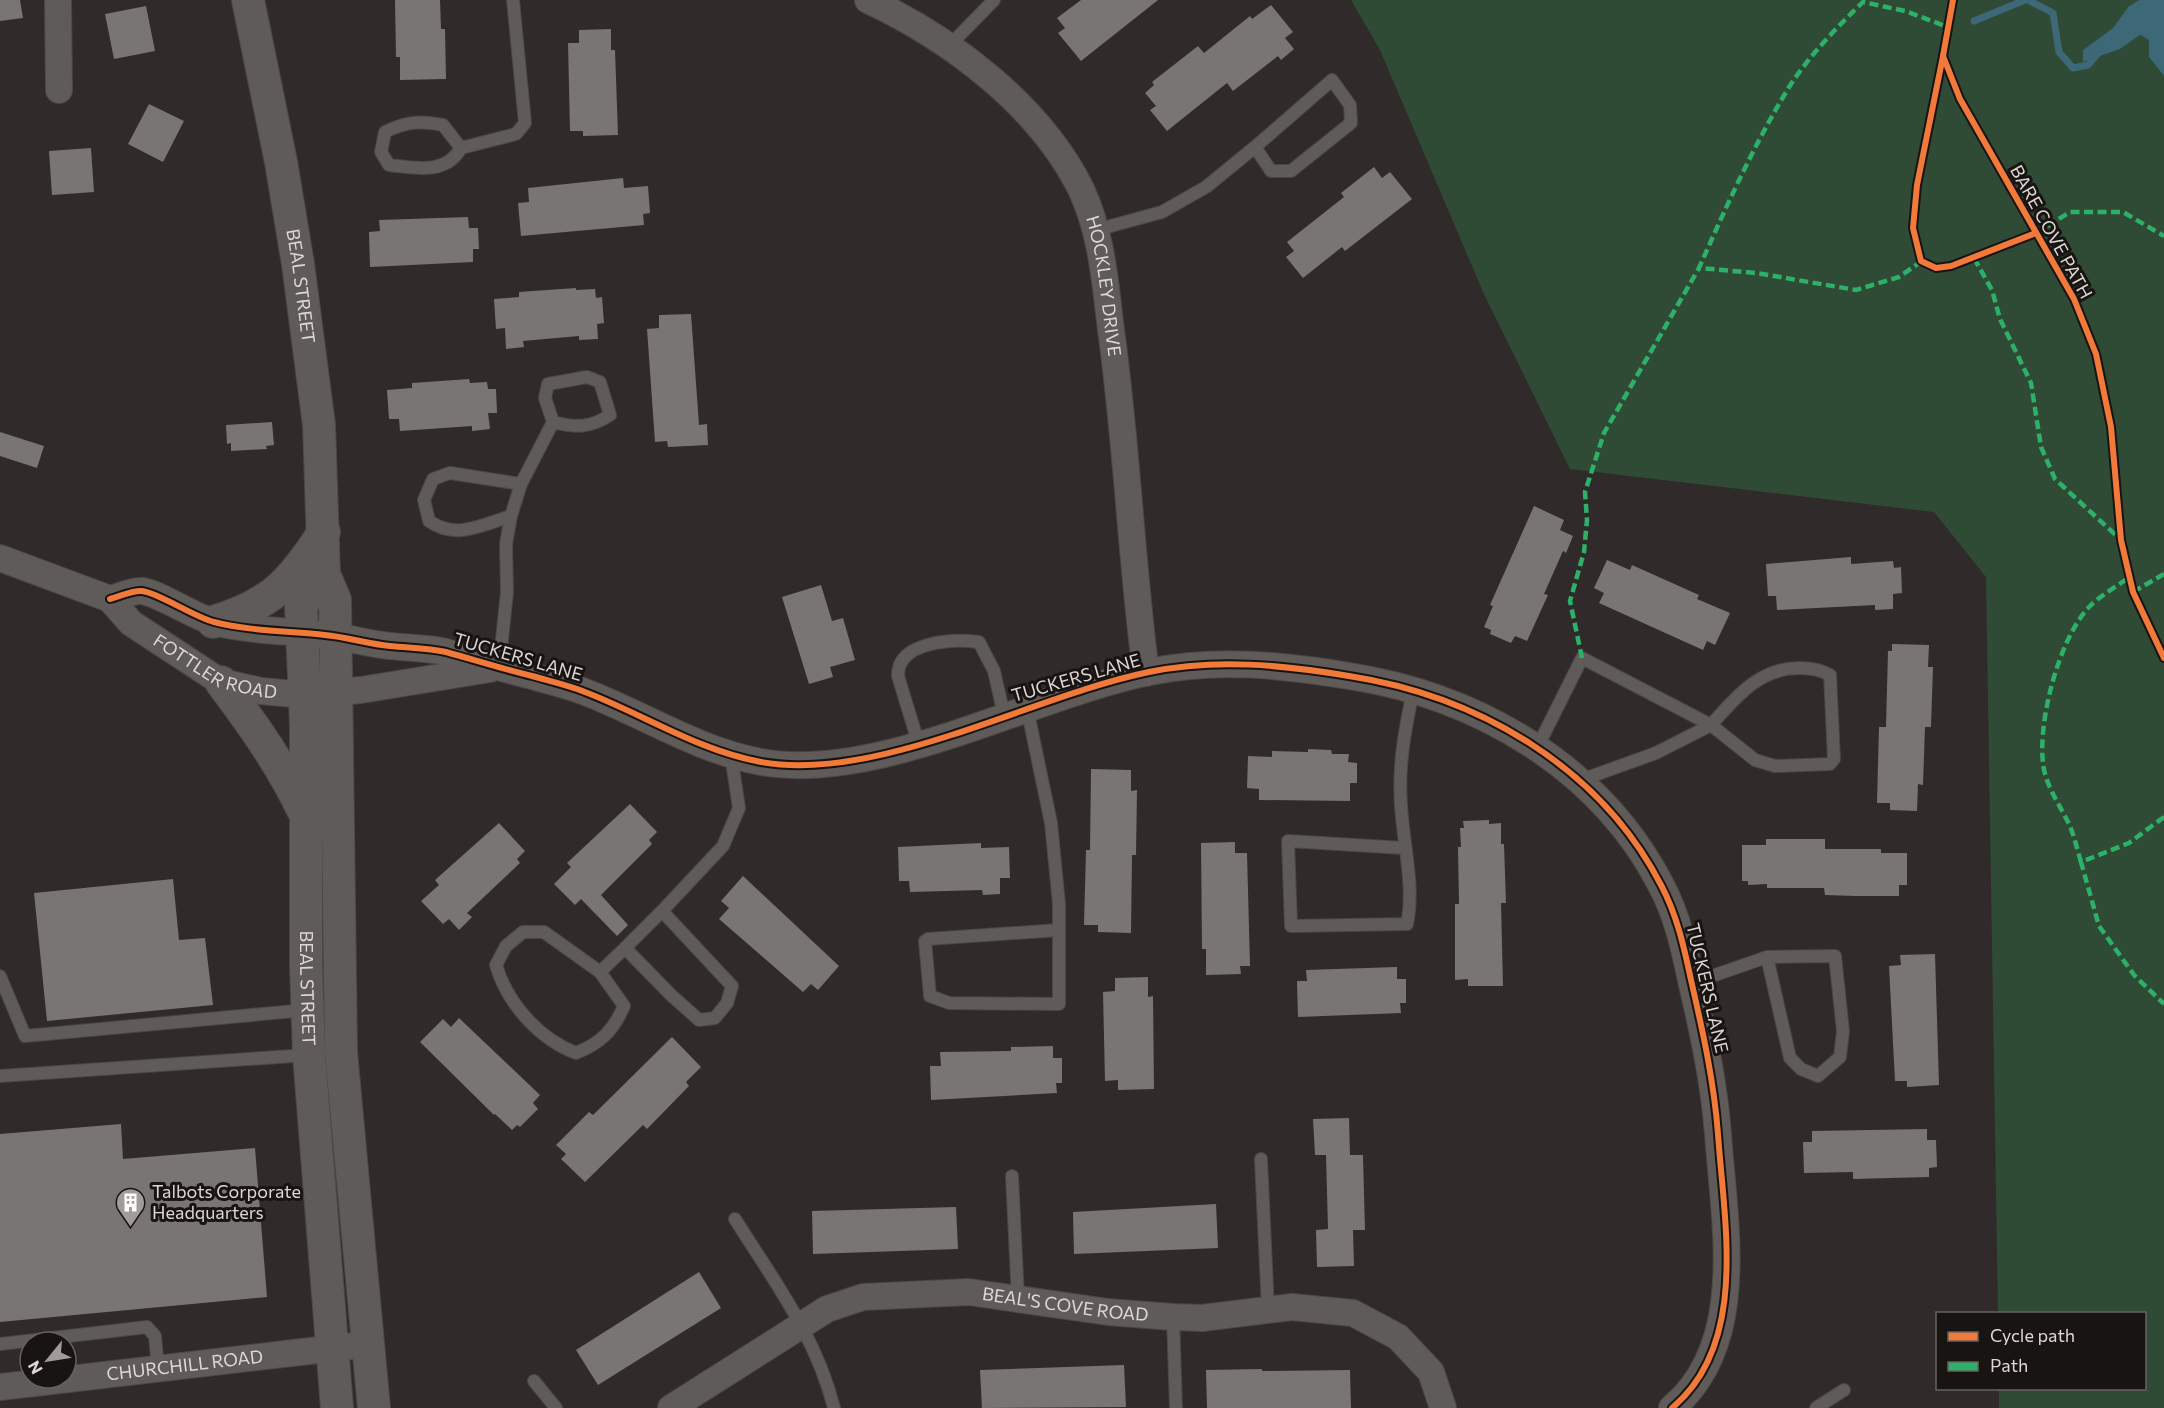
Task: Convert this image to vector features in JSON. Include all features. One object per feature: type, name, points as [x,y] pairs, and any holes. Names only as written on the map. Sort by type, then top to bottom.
[{"type":"street","points":[[58,0],[59,90]]},
{"type":"street","name":"BEAL STREET","points":[[248,0],[281,162],[298,264],[319,425],[324,574],[335,600],[337,692],[325,1054],[333,1348],[337,1408]]},
{"type":"street","name":"HOCKLEY DRIVE","points":[[868,0],[904,17],[950,45],[992,79],[1054,148],[1080,189],[1096,230],[1105,276],[1121,398],[1134,587],[1146,673]]},
{"type":"street","points":[[213,622],[255,607],[273,596],[304,562],[324,532]]},
{"type":"street","name":"FOTTLER ROAD","points":[[0,558],[110,599],[131,623],[221,682],[261,691],[305,694],[337,692]]},
{"type":"street","name":"BEAL STREET","points":[[324,574],[301,605],[305,694],[308,1010],[325,1054],[370,1344],[374,1408]]},
{"type":"street","name":"FOTTLER ROAD","points":[[110,599],[141,591],[213,622],[334,636]]},
{"type":"street","name":"TUCKERS LANE","points":[[334,636],[386,646],[438,650],[584,691],[700,745],[767,763],[810,765],[860,758],[919,745],[1016,712],[1146,673],[1205,664],[1270,666],[1373,680],[1453,703],[1537,748],[1581,780],[1610,810],[1638,847],[1662,887],[1680,929],[1708,1050],[1717,1124],[1726,1257],[1725,1291],[1722,1317],[1705,1373],[1688,1395],[1672,1408]]},
{"type":"street","name":"TUCKERS LANE","points":[[337,692],[499,668]]},
{"type":"street","points":[[221,682],[253,724],[290,783],[305,815]]},
{"type":"street","name":"BEAL'S COVE ROAD","points":[[671,1408],[827,1309],[863,1296],[969,1292],[1108,1312],[1173,1317],[1202,1318],[1292,1307],[1353,1312],[1398,1337],[1431,1372],[1443,1408]]},
{"type":"street","name":"CHURCHILL ROAD","points":[[0,1387],[370,1344]]},
{"type":"lane","points":[[461,148],[443,125],[403,123],[386,132],[381,152],[389,165],[438,168],[454,160],[461,148],[516,134],[525,123],[513,0]]},
{"type":"lane","points":[[950,45],[994,0]]},
{"type":"lane","points":[[1096,230],[1162,212],[1206,188],[1332,80],[1350,105],[1351,123],[1291,171],[1271,171],[1255,147]]},
{"type":"lane","points":[[499,668],[507,592],[506,544],[511,516],[521,484],[553,422],[544,398],[548,384],[587,377],[600,382],[610,415],[596,424],[575,428],[553,422]]},
{"type":"lane","points":[[511,516],[466,530],[442,531],[429,521],[424,500],[433,479],[450,473],[521,484]]},
{"type":"lane","points":[[919,745],[898,675],[898,664],[904,655],[926,646],[948,641],[979,642],[1016,712],[1051,823],[1059,930],[1059,1004],[950,1003],[930,996],[925,941],[928,939],[983,933],[1059,930]]},
{"type":"lane","points":[[1537,748],[1582,658],[1711,725],[1755,760],[1775,766],[1830,764],[1834,759],[1830,675],[1809,668],[1788,668],[1764,675],[1739,694],[1711,725],[1656,753],[1581,780]]},
{"type":"lane","points":[[1404,848],[1288,841],[1291,926],[1407,924],[1408,890],[1401,804],[1401,746],[1413,691]]},
{"type":"lane","points":[[600,972],[723,846],[739,808],[731,755]]},
{"type":"lane","points":[[625,948],[699,1020],[715,1018],[727,1004],[732,986],[662,910]]},
{"type":"lane","points":[[523,932],[544,932],[600,972],[624,1006],[614,1028],[596,1045],[576,1053],[562,1047],[519,1010],[502,986],[496,966],[506,946],[523,932]]},
{"type":"lane","points":[[1692,983],[1767,957],[1835,956],[1843,1031],[1840,1057],[1818,1076],[1800,1069],[1790,1058],[1767,957]]},
{"type":"lane","points":[[0,976],[26,1036],[308,1010]]},
{"type":"lane","points":[[0,1076],[325,1054]]},
{"type":"lane","points":[[1261,1159],[1268,1310]]},
{"type":"lane","points":[[1012,1176],[1018,1299]]},
{"type":"lane","points":[[735,1219],[801,1324],[825,1373],[834,1408]]},
{"type":"lane","points":[[1173,1317],[1176,1408]]},
{"type":"lane","points":[[0,1344],[147,1327],[155,1335],[159,1369]]},
{"type":"lane","points":[[534,1381],[556,1408]]},
{"type":"lane","points":[[1816,1408],[1844,1390]]},
{"type":"green space","points":[[1351,0],[2139,0],[2129,6],[2113,28],[2083,50],[2083,62],[2120,49],[2140,35],[2149,40],[2149,57],[2164,76],[2164,1408],[1999,1408],[1999,1390],[2146,1390],[2146,1312],[1998,1312],[1986,577],[1934,512],[1570,469],[1484,294],[1380,50]]},
{"type":"water","points":[[2139,0],[2164,0],[2164,76],[2149,57],[2149,40],[2140,35],[2120,49],[2083,62],[2083,50],[2113,28],[2129,6]]},
{"type":"building","points":[[0,0],[20,0],[23,18],[0,21]]},
{"type":"building","points":[[395,0],[440,0],[441,29],[445,29],[446,79],[400,80],[400,57],[396,57]]},
{"type":"building","points":[[1081,0],[1158,0],[1081,61],[1058,33],[1065,28],[1057,18]]},
{"type":"building","points":[[1271,5],[1293,32],[1285,38],[1294,49],[1281,60],[1278,56],[1233,91],[1227,83],[1167,131],[1150,110],[1156,106],[1145,93],[1154,85],[1152,82],[1198,46],[1204,53],[1250,16],[1252,19]]},
{"type":"building","points":[[146,6],[155,51],[114,59],[105,14]]},
{"type":"building","points":[[611,29],[611,50],[615,50],[618,135],[583,136],[583,131],[570,131],[568,43],[579,43],[579,30]]},
{"type":"building","points":[[149,104],[184,121],[163,162],[128,144]]},
{"type":"building","points":[[91,148],[94,192],[52,195],[49,151]]},
{"type":"building","points":[[1374,167],[1382,178],[1390,172],[1412,199],[1345,251],[1342,247],[1303,278],[1286,257],[1294,251],[1287,242],[1344,197],[1341,193]]},
{"type":"building","points":[[623,178],[624,188],[648,186],[650,213],[643,214],[644,225],[521,236],[518,203],[529,202],[528,188]]},
{"type":"building","points":[[468,217],[469,228],[478,228],[479,249],[473,249],[473,262],[370,267],[369,232],[380,231],[379,220]]},
{"type":"building","points":[[576,288],[576,290],[595,289],[596,298],[602,297],[604,323],[597,324],[598,339],[579,340],[579,336],[523,341],[524,347],[506,349],[505,328],[496,329],[494,299],[519,297],[519,292]]},
{"type":"building","points":[[691,314],[699,425],[707,424],[708,445],[668,447],[667,441],[655,442],[647,329],[659,328],[659,315]]},
{"type":"building","points":[[469,379],[470,383],[487,382],[488,389],[496,389],[497,413],[488,413],[490,429],[472,431],[472,426],[400,431],[399,419],[389,419],[387,390],[412,388],[412,383]]},
{"type":"building","points":[[272,422],[274,445],[266,446],[267,449],[231,451],[231,443],[227,444],[226,425]]},
{"type":"building","points":[[0,432],[44,446],[37,468],[0,456]]},
{"type":"building","points":[[1534,506],[1564,520],[1560,530],[1573,536],[1566,553],[1563,551],[1544,594],[1548,595],[1527,641],[1515,636],[1511,643],[1490,634],[1491,630],[1484,627],[1493,606],[1490,605]]},
{"type":"building","points":[[1851,557],[1851,564],[1893,561],[1894,568],[1901,567],[1902,593],[1893,594],[1893,609],[1875,610],[1875,605],[1777,610],[1776,596],[1768,596],[1766,564]]},
{"type":"building","points":[[1607,560],[1630,570],[1632,565],[1699,595],[1697,599],[1730,613],[1715,645],[1707,641],[1703,650],[1599,603],[1604,593],[1594,588]]},
{"type":"building","points":[[821,585],[832,621],[843,618],[855,660],[830,667],[833,677],[809,684],[782,597]]},
{"type":"building","points":[[1892,644],[1929,645],[1928,667],[1933,667],[1931,727],[1925,727],[1923,785],[1918,784],[1917,811],[1890,810],[1890,803],[1877,803],[1879,727],[1886,727],[1888,651],[1892,651]]},
{"type":"building","points":[[1308,749],[1331,750],[1332,754],[1349,754],[1348,762],[1357,763],[1357,783],[1350,783],[1350,801],[1259,800],[1259,789],[1247,788],[1248,756],[1272,757],[1272,751],[1308,752]]},
{"type":"building","points":[[1091,769],[1131,770],[1131,791],[1137,790],[1136,855],[1132,855],[1131,933],[1098,932],[1098,925],[1084,925],[1086,850],[1090,850]]},
{"type":"building","points":[[630,804],[657,832],[649,840],[652,844],[601,895],[628,925],[617,936],[581,899],[575,905],[554,884],[571,867],[567,863]]},
{"type":"building","points":[[1489,820],[1489,824],[1501,823],[1501,844],[1504,844],[1506,903],[1501,903],[1503,986],[1468,986],[1468,979],[1455,980],[1455,904],[1459,904],[1460,828],[1464,828],[1463,821]]},
{"type":"building","points":[[499,823],[525,851],[517,859],[520,863],[467,913],[472,917],[459,930],[449,919],[443,924],[421,901],[439,885],[435,880]]},
{"type":"building","points":[[1766,839],[1825,839],[1825,849],[1881,849],[1881,853],[1907,853],[1907,885],[1899,885],[1899,896],[1856,896],[1825,895],[1824,888],[1767,888],[1767,884],[1748,885],[1748,881],[1742,881],[1742,845],[1766,845]]},
{"type":"building","points":[[1235,842],[1235,853],[1247,853],[1250,966],[1240,966],[1241,974],[1206,975],[1206,949],[1202,949],[1201,843]]},
{"type":"building","points":[[981,843],[981,848],[1009,847],[1010,878],[1000,878],[1000,894],[983,895],[982,890],[910,892],[909,881],[899,881],[898,847]]},
{"type":"building","points":[[743,876],[839,966],[818,990],[811,984],[803,992],[719,919],[729,908],[721,901]]},
{"type":"building","points":[[173,879],[179,940],[205,938],[213,1005],[47,1021],[34,893]]},
{"type":"building","points":[[1935,954],[1939,1085],[1907,1087],[1907,1081],[1895,1081],[1889,966],[1901,965],[1900,955]]},
{"type":"building","points":[[1397,967],[1397,979],[1406,979],[1406,1003],[1400,1003],[1401,1013],[1298,1017],[1297,981],[1307,981],[1306,970]]},
{"type":"building","points":[[1148,977],[1148,997],[1153,996],[1154,1089],[1118,1090],[1118,1080],[1105,1081],[1103,992],[1115,991],[1115,978]]},
{"type":"building","points":[[459,1018],[540,1095],[533,1103],[538,1109],[520,1127],[517,1125],[512,1130],[494,1115],[420,1042],[443,1019],[451,1027]]},
{"type":"building","points":[[672,1037],[701,1067],[686,1082],[689,1086],[647,1129],[643,1125],[585,1182],[561,1159],[566,1154],[556,1145],[589,1112],[593,1115]]},
{"type":"building","points":[[1053,1046],[1053,1058],[1062,1058],[1062,1083],[1056,1083],[1057,1093],[931,1100],[930,1066],[941,1066],[940,1052],[1011,1051],[1011,1047]]},
{"type":"building","points":[[1349,1118],[1350,1155],[1363,1155],[1365,1230],[1353,1230],[1354,1266],[1317,1267],[1316,1230],[1328,1229],[1326,1155],[1315,1155],[1313,1119]]},
{"type":"building","name":"Talbots Corporate Headquarters","points":[[121,1124],[123,1159],[255,1148],[267,1297],[0,1322],[0,1134]]},
{"type":"building","points":[[1927,1129],[1927,1140],[1936,1140],[1937,1167],[1929,1168],[1929,1177],[1853,1179],[1853,1172],[1804,1173],[1803,1142],[1812,1142],[1812,1131]]},
{"type":"building","points":[[1216,1204],[1218,1248],[1074,1254],[1073,1212]]},
{"type":"building","points":[[956,1207],[958,1249],[813,1254],[812,1211]]},
{"type":"building","points":[[699,1272],[721,1308],[598,1385],[576,1350]]},
{"type":"building","points":[[1124,1365],[1126,1407],[982,1408],[980,1370]]},
{"type":"building","points":[[1262,1369],[1262,1371],[1350,1370],[1351,1408],[1207,1408],[1206,1370]]},
{"type":"waterway","points":[[1974,21],[2025,0]]},
{"type":"waterway","points":[[2028,0],[2053,13],[2059,52],[2073,68],[2088,65],[2099,52]]},
{"type":"marked path","points":[[1922,261],[1899,277],[1856,290],[1756,273],[1699,268],[1753,151],[1791,84],[1825,41],[1863,2],[1905,11],[1948,27]]},
{"type":"marked path","points":[[2036,233],[2070,212],[2123,212],[2164,236]]},
{"type":"marked path","points":[[1974,258],[1992,290],[2000,319],[2031,383],[2041,447],[2055,479],[2121,540]]},
{"type":"marked path","points":[[1582,658],[1570,601],[1584,552],[1587,520],[1585,492],[1604,433],[1699,268]]},
{"type":"marked path","points":[[2133,592],[2164,574]]},
{"type":"marked path","points":[[2081,862],[2070,827],[2044,771],[2042,745],[2047,703],[2060,659],[2078,621],[2093,603],[2130,577]]},
{"type":"marked path","points":[[2164,817],[2129,843],[2081,862],[2099,926],[2134,975],[2164,1004]]},
{"type":"cycle path","name":"BARE COVE PATH","points":[[1953,0],[1943,56],[1960,99],[2074,299],[2096,354],[2111,427],[2121,540],[2133,592],[2164,658]]},
{"type":"cycle path","name":"BARE COVE PATH","points":[[1943,56],[1917,185],[1913,228],[1921,261],[1936,268],[1951,266],[2036,233]]},
{"type":"cycle path","points":[[110,599],[142,591],[158,596],[206,619],[227,625],[333,636],[382,645],[446,652],[579,690],[693,741],[761,762],[806,765],[855,760],[955,734],[1104,684],[1149,672],[1199,665],[1274,666],[1349,676],[1397,686],[1444,700],[1488,720],[1530,744],[1569,772],[1605,805],[1635,843],[1661,885],[1683,943],[1714,1095],[1724,1205],[1726,1280],[1722,1316],[1713,1351],[1696,1381],[1672,1408]]},
{"type":"place","name":"Talbots Corporate Headquarters","points":[[131,1228]]}]
